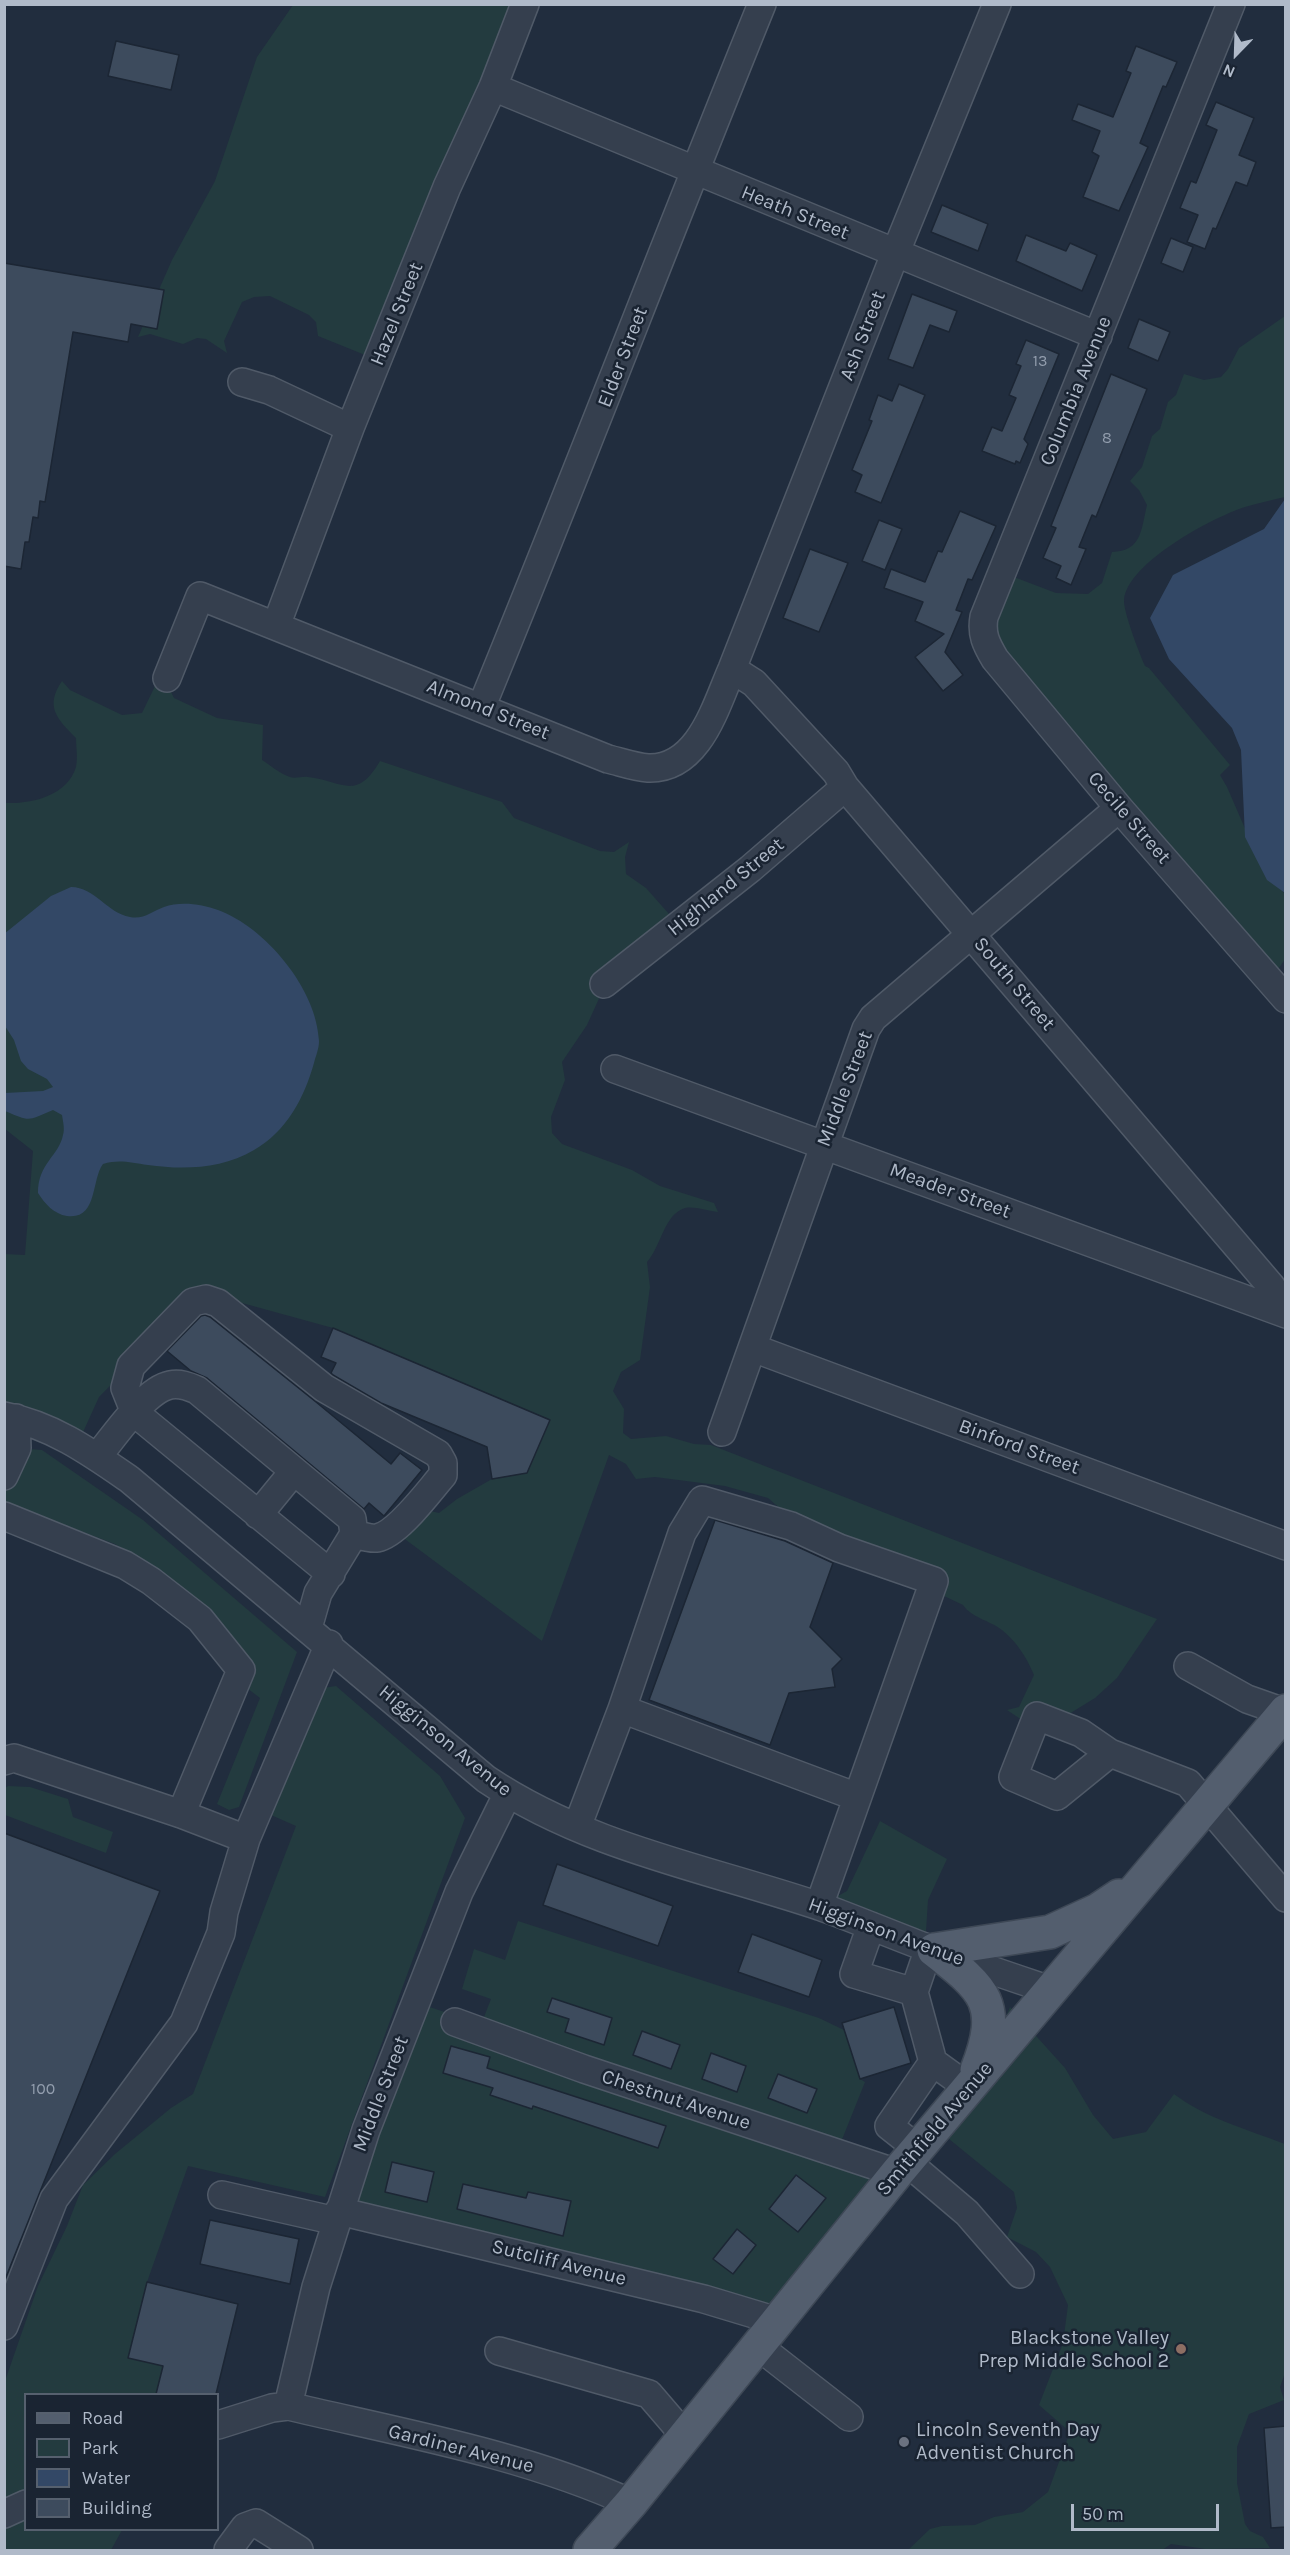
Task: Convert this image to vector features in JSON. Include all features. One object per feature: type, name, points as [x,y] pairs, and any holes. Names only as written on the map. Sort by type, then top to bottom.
[{"type":"main road","name":"Smithfield Avenue","points":[[590,2550],[631,2503],[907,2162],[1285,1712]]},
{"type":"main road","points":[[931,1949],[1050,1932],[1098,1910],[1143,1881]]},
{"type":"main road","points":[[931,1949],[965,1973],[987,2003],[990,2026],[987,2041],[970,2087]]},
{"type":"street","name":"Hazel Street","points":[[276,626],[350,428],[447,187],[493,87],[525,4]]},
{"type":"street","name":"Elder Street","points":[[481,708],[586,451],[694,171],[762,4]]},
{"type":"street","name":"Ash Street","points":[[732,669],[895,254],[997,4]]},
{"type":"street","name":"Columbia Avenue","points":[[981,630],[984,617],[1231,4]]},
{"type":"street","name":"Heath Street","points":[[493,87],[1098,336]]},
{"type":"street","points":[[242,382],[269,390],[350,428]]},
{"type":"street","name":"Almond Street","points":[[167,678],[200,597],[608,759],[650,768],[675,761],[695,744],[705,730],[732,669]]},
{"type":"street","name":"Cecile Street","points":[[981,630],[995,659],[1119,808],[1286,999]]},
{"type":"street","name":"South Street","points":[[732,669],[754,683],[836,772],[845,786],[1271,1286],[1286,1312]]},
{"type":"street","name":"Highland Street","points":[[604,984],[750,869],[845,786]]},
{"type":"street","name":"Middle Street","points":[[722,1432],[866,1029],[873,1018],[1119,808]]},
{"type":"street","name":"Meader Street","points":[[615,1069],[1286,1312]]},
{"type":"street","points":[[324,1584],[258,1515],[135,1413],[124,1388],[131,1366],[193,1302],[206,1299],[218,1303],[324,1388],[438,1454],[443,1463],[443,1475],[402,1522],[387,1534],[376,1538],[354,1534]]},
{"type":"street","name":"Binford Street","points":[[753,1348],[1286,1546]]},
{"type":"street","points":[[97,1457],[153,1391],[170,1385],[184,1384],[197,1390],[352,1519],[354,1534],[324,1584],[308,1628]]},
{"type":"street","points":[[4,1476],[17,1448],[8,1422]]},
{"type":"street","name":"Higginson Avenue","points":[[8,1422],[46,1427],[129,1479],[329,1644],[486,1779],[526,1805],[613,1842],[672,1863],[819,1906],[931,1949],[1050,1990]]},
{"type":"street","points":[[258,1515],[294,1471]]},
{"type":"street","points":[[577,1827],[622,1709],[682,1533],[702,1500],[791,1526],[839,1548],[934,1581],[819,1906]]},
{"type":"street","points":[[4,1516],[125,1565],[151,1581],[200,1619],[241,1670],[181,1814]]},
{"type":"street","points":[[279,1604],[324,1584]]},
{"type":"street","points":[[4,2326],[54,2199],[184,2023],[221,1933],[224,1912],[246,1839],[329,1644]]},
{"type":"street","points":[[1188,1666],[1247,1700],[1285,1712]]},
{"type":"street","points":[[622,1709],[858,1797]]},
{"type":"street","points":[[1110,1752],[1188,1783],[1286,1898]]},
{"type":"street","points":[[4,1761],[14,1758],[181,1814],[246,1839]]},
{"type":"street","name":"Middle Street","points":[[288,2406],[316,2287],[366,2130],[459,1892],[507,1793]]},
{"type":"street","points":[[871,1926],[854,1974],[914,1992]]},
{"type":"street","points":[[931,1949],[914,1992],[933,2062],[970,2087]]},
{"type":"street","name":"Chestnut Avenue","points":[[455,2022],[584,2069],[907,2162]]},
{"type":"street","points":[[933,2062],[889,2127],[907,2162],[967,2213],[1020,2274]]},
{"type":"street","points":[[912,2093],[944,2119]]},
{"type":"street","name":"Sutcliff Avenue","points":[[222,2195],[422,2229],[704,2299],[767,2333]]},
{"type":"street","points":[[767,2333],[849,2417]]},
{"type":"street","points":[[499,2351],[649,2394],[685,2436]]},
{"type":"street","points":[[219,2426],[272,2408],[288,2406]]},
{"type":"street","name":"Gardiner Avenue","points":[[288,2406],[509,2460],[587,2483],[631,2503]]},
{"type":"street","points":[[4,2514],[24,2505]]},
{"type":"street","points":[[228,2550],[244,2527],[256,2523],[299,2550]]},
{"type":"green space","points":[[293,5],[524,5],[380,361],[318,336],[316,322],[309,315],[270,296],[254,297],[242,302],[224,341],[227,353],[206,339],[197,338],[183,344],[150,334],[138,337],[172,260],[215,181],[257,57]]},
{"type":"green space","points":[[1285,316],[1285,497],[1231,512],[1174,543],[1140,571],[1129,586],[1124,600],[1129,623],[1145,666],[1230,765],[1220,775],[1250,840],[1285,895],[1285,959],[1275,974],[983,632],[1006,574],[1056,593],[1088,594],[1102,583],[1112,552],[1129,548],[1139,538],[1147,505],[1139,490],[1130,481],[1142,467],[1152,436],[1160,429],[1168,402],[1176,395],[1184,374],[1204,380],[1221,377],[1239,348]]},
{"type":"green space","points":[[165,680],[174,698],[217,718],[263,725],[262,760],[290,777],[308,777],[340,785],[356,785],[371,774],[380,761],[502,802],[514,818],[600,851],[614,852],[629,842],[625,857],[626,874],[646,888],[677,923],[607,981],[587,1025],[562,1062],[565,1080],[551,1117],[552,1133],[562,1144],[632,1170],[660,1186],[714,1203],[718,1212],[697,1208],[685,1208],[678,1211],[667,1224],[647,1262],[650,1287],[640,1360],[621,1372],[613,1391],[624,1409],[623,1433],[631,1439],[666,1436],[694,1444],[711,1445],[1157,1619],[1117,1678],[1095,1698],[1069,1714],[1022,1720],[1007,1710],[1019,1707],[1034,1675],[1025,1656],[1007,1635],[971,1613],[963,1605],[804,1529],[768,1498],[725,1486],[655,1477],[636,1479],[626,1464],[609,1455],[542,1641],[398,1534],[421,1509],[439,1513],[457,1499],[492,1479],[527,1473],[549,1419],[333,1328],[213,1295],[193,1302],[99,1397],[79,1441],[5,1414],[4,1254],[25,1255],[33,1151],[5,1129],[5,803],[37,800],[57,791],[65,785],[76,767],[76,738],[58,718],[54,705],[54,698],[62,681],[70,690],[122,715],[142,713],[156,684]]},
{"type":"green space","points":[[17,1448],[42,1450],[143,1520],[297,1652],[239,1807],[229,1810],[217,1804],[260,1698],[243,1685],[251,1662],[225,1627],[189,1598],[161,1571],[115,1544],[5,1503],[5,1476]]},
{"type":"green space","points":[[336,1686],[440,1776],[465,1818],[325,2197],[188,2166],[147,2282],[128,2357],[163,2366],[156,2393],[24,2393],[24,2531],[121,2531],[111,2550],[5,2550],[5,2381],[38,2286],[67,2226],[83,2185],[115,2154],[171,2108],[193,2094],[296,1826],[271,1815],[323,1688]]},
{"type":"green space","points":[[8,1786],[30,1787],[68,1799],[73,1817],[113,1832],[106,1853],[5,1815],[5,1788]]},
{"type":"green space","points":[[880,1821],[947,1859],[928,1900],[925,1947],[819,1906],[847,1891]]},
{"type":"green space","points":[[518,1921],[819,2018],[844,2030],[860,2079],[865,2082],[841,2142],[903,2167],[777,2321],[339,2211],[418,2003],[474,2022],[482,2022],[491,1999],[462,1989],[474,1949],[505,1960]]},
{"type":"green space","name":"Blackstone Valley Prep Middle School 2","points":[[1010,2007],[1065,2068],[1093,2115],[1113,2139],[1146,2132],[1174,2094],[1213,2117],[1285,2144],[1286,2370],[1280,2387],[1284,2400],[1249,2414],[1237,2447],[1237,2483],[1245,2524],[1250,2531],[1263,2537],[1270,2548],[1206,2549],[1171,2544],[1162,2550],[908,2550],[930,2529],[942,2526],[975,2525],[994,2517],[1023,2512],[1048,2492],[1070,2432],[1039,2405],[1063,2343],[1068,2305],[1050,2267],[1036,2252],[1007,2237],[1017,2208],[1014,2192],[938,2130],[999,2034]]},
{"type":"water","points":[[1285,499],[1286,893],[1267,880],[1245,837],[1241,750],[1232,728],[1169,659],[1150,618],[1173,575],[1264,529]]},
{"type":"water","points":[[71,887],[87,891],[114,911],[135,918],[170,905],[184,904],[212,908],[236,918],[270,945],[299,981],[316,1021],[319,1041],[310,1076],[299,1101],[285,1123],[266,1142],[229,1161],[202,1166],[161,1167],[120,1162],[103,1164],[89,1206],[77,1216],[58,1213],[50,1208],[38,1193],[41,1174],[61,1142],[64,1130],[62,1115],[53,1110],[29,1119],[5,1111],[5,1093],[43,1091],[53,1087],[47,1079],[28,1069],[21,1061],[14,1040],[5,1026],[4,934],[51,896]]},
{"type":"building","points":[[116,41],[179,55],[171,90],[108,76]]},
{"type":"building","points":[[1136,46],[1177,62],[1166,87],[1163,86],[1140,143],[1148,147],[1119,211],[1083,197],[1099,156],[1092,152],[1100,131],[1072,120],[1078,104],[1113,117],[1131,73],[1126,71]]},
{"type":"building","points":[[1216,102],[1254,118],[1239,155],[1256,162],[1247,186],[1236,182],[1205,249],[1187,242],[1198,215],[1180,208],[1191,181],[1196,183],[1217,130],[1206,125]]},
{"type":"building","points":[[942,205],[988,224],[978,251],[931,232]]},
{"type":"building","points":[[1026,235],[1066,251],[1070,243],[1097,255],[1082,291],[1016,261]]},
{"type":"building","points":[[1171,238],[1193,247],[1183,272],[1161,263]]},
{"type":"building","points":[[4,263],[164,290],[157,329],[131,324],[128,342],[73,332],[45,502],[40,501],[38,518],[33,517],[29,542],[25,542],[21,569],[4,566]]},
{"type":"building","points":[[912,294],[957,311],[949,332],[930,325],[913,368],[888,359]]},
{"type":"building","points":[[1139,319],[1170,332],[1158,361],[1128,348]]},
{"type":"building","points":[[1026,340],[1059,354],[1024,439],[1028,444],[1020,463],[1016,461],[1015,464],[982,451],[992,427],[1002,431],[1016,398],[1009,395],[1021,366],[1016,364]]},
{"type":"building","points":[[1111,374],[1147,389],[1096,517],[1092,515],[1079,547],[1086,549],[1071,585],[1056,578],[1061,566],[1043,558],[1056,528],[1051,526]]},
{"type":"building","points":[[899,384],[925,395],[881,503],[855,492],[862,475],[852,470],[872,421],[869,420],[878,395],[892,401]]},
{"type":"building","points":[[960,511],[996,526],[972,580],[968,579],[956,610],[962,612],[945,652],[963,675],[943,691],[915,657],[944,634],[915,621],[923,602],[884,588],[891,569],[925,582],[938,551],[942,552]]},
{"type":"building","points":[[879,520],[902,529],[885,570],[862,561]]},
{"type":"building","points":[[810,549],[848,563],[819,632],[783,618]]},
{"type":"building","points":[[205,1315],[391,1464],[400,1453],[422,1470],[384,1516],[369,1503],[364,1509],[207,1378],[191,1371],[167,1351],[201,1316]]},
{"type":"building","points":[[333,1328],[550,1420],[527,1473],[492,1479],[487,1447],[381,1403],[333,1375],[331,1373],[336,1363],[321,1357]]},
{"type":"building","points":[[715,1520],[785,1541],[833,1563],[810,1627],[842,1659],[832,1669],[835,1687],[789,1693],[770,1745],[649,1700]]},
{"type":"building","points":[[4,1833],[160,1891],[4,2282]]},
{"type":"building","points":[[557,1864],[673,1906],[658,1946],[543,1905]]},
{"type":"building","points":[[752,1934],[822,1960],[809,1997],[738,1972]]},
{"type":"building","points":[[552,1998],[612,2018],[604,2045],[565,2032],[569,2019],[547,2012]]},
{"type":"building","points":[[894,2007],[911,2063],[860,2079],[842,2023]]},
{"type":"building","points":[[642,2031],[680,2045],[671,2069],[633,2055]]},
{"type":"building","points":[[451,2046],[490,2057],[487,2068],[666,2126],[658,2148],[533,2106],[532,2109],[490,2095],[493,2088],[443,2073]]},
{"type":"building","points":[[711,2053],[746,2066],[737,2092],[702,2079]]},
{"type":"building","points":[[778,2074],[817,2089],[807,2113],[768,2098]]},
{"type":"building","points":[[392,2162],[434,2172],[427,2202],[385,2192]]},
{"type":"building","points":[[796,2175],[826,2198],[798,2232],[769,2209]]},
{"type":"building","points":[[463,2184],[526,2198],[528,2192],[571,2201],[563,2236],[457,2209]]},
{"type":"building","points":[[210,2220],[299,2239],[290,2284],[200,2264]]},
{"type":"building","points":[[737,2229],[756,2245],[733,2274],[713,2259]]},
{"type":"building","points":[[147,2282],[238,2304],[216,2393],[156,2393],[163,2366],[128,2358]]},
{"type":"building","points":[[1286,2426],[1286,2527],[1271,2528],[1264,2428]]},
{"type":"place","name":"Blackstone Valley Prep Middle School 2","points":[[1181,2349]]},
{"type":"place","name":"Lincoln Seventh Day Adventist Church","points":[[904,2442]]}]
